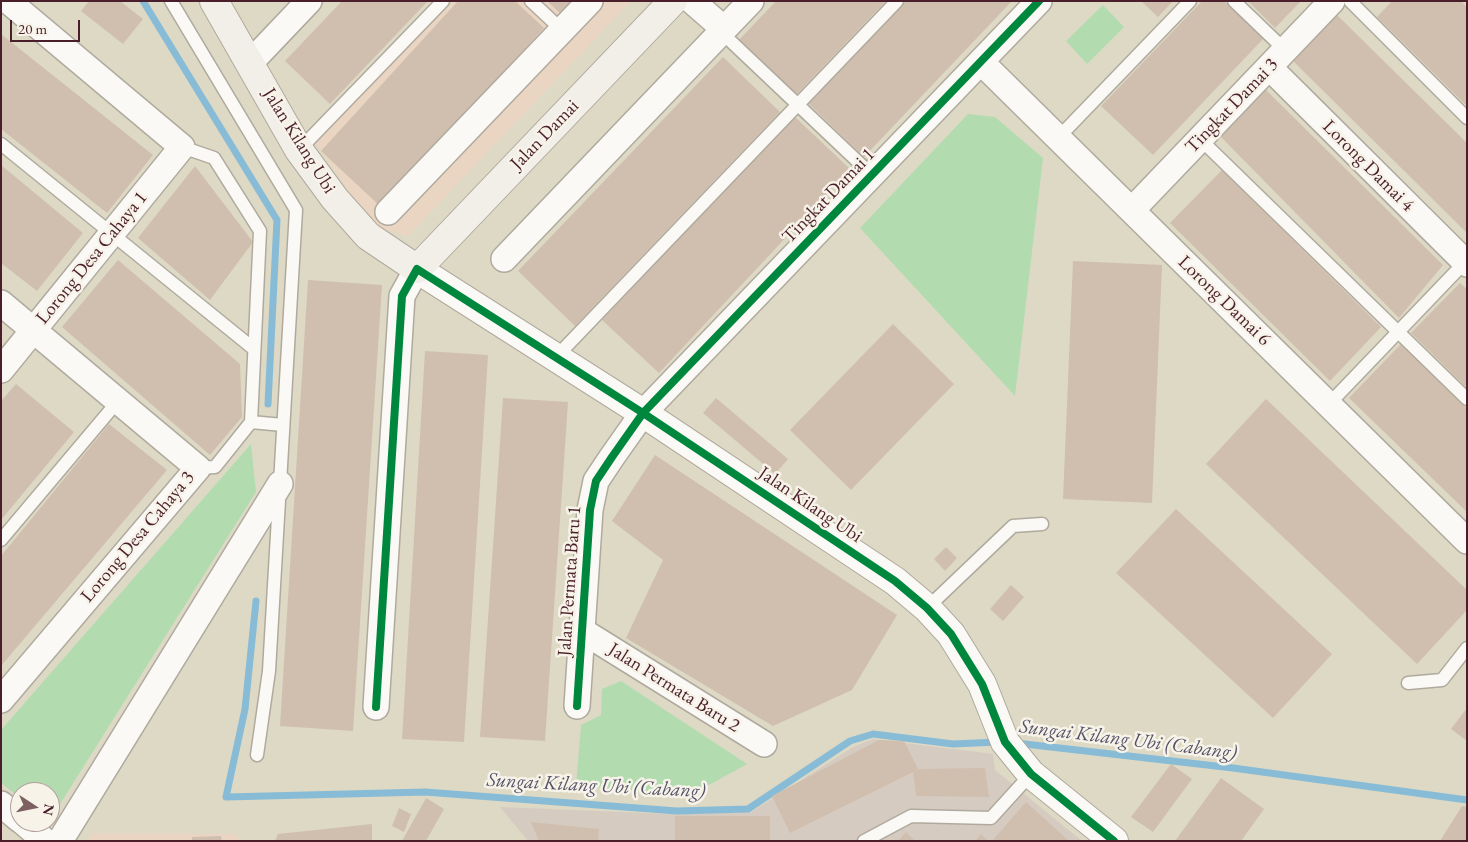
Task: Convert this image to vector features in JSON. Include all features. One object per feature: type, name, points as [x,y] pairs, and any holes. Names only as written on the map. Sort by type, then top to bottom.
[{"type":"main road","name":"Jalan Kilang Ubi","points":[[214,1],[299,150],[335,199],[368,236],[417,269]]},
{"type":"main road","name":"Jalan Damai","points":[[417,269],[673,1]]},
{"type":"street","points":[[8,1],[182,147]]},
{"type":"street","points":[[250,63],[309,1]]},
{"type":"street","points":[[388,212],[590,1]]},
{"type":"street","points":[[692,1],[722,31]]},
{"type":"street","points":[[504,259],[751,1]]},
{"type":"street","name":"Tingkat Damai 1","points":[[643,414],[1039,1]]},
{"type":"street","name":"Tingkat Damai 3","points":[[1132,210],[1332,1]]},
{"type":"street","name":"Lorong Damai 4","points":[[1277,58],[1466,262]]},
{"type":"street","name":"Lorong Damai 6","points":[[981,62],[1467,541]]},
{"type":"street","name":"Lorong Desa Cahaya 1","points":[[1,370],[182,147]]},
{"type":"street","points":[[376,707],[402,296],[417,269]]},
{"type":"street","name":"Jalan Kilang Ubi","points":[[417,269],[556,357],[895,581],[927,608],[951,634],[982,684],[1005,742],[1032,774],[1114,841]]},
{"type":"street","name":"Lorong Desa Cahaya 3","points":[[1,303],[198,468],[1,700]]},
{"type":"street","name":"Jalan Permata Baru 1","points":[[577,706],[584,632],[590,510],[596,482],[643,414]]},
{"type":"street","points":[[60,841],[280,484]]},
{"type":"street","name":"Jalan Permata Baru 2","points":[[584,632],[764,744]]},
{"type":"street","points":[[34,832],[45,841]]},
{"type":"lane","points":[[171,1],[296,210],[269,671],[256,755]]},
{"type":"lane","points":[[299,150],[443,1]]},
{"type":"lane","points":[[531,1],[562,30]]},
{"type":"lane","points":[[556,357],[897,1]]},
{"type":"lane","points":[[1058,138],[1190,1]]},
{"type":"lane","points":[[1234,1],[1277,58]]},
{"type":"lane","points":[[1350,1],[1467,118]]},
{"type":"lane","points":[[722,31],[872,175]]},
{"type":"lane","points":[[1200,139],[1397,333],[1467,399]]},
{"type":"lane","points":[[1,144],[254,349]]},
{"type":"lane","points":[[182,147],[214,158],[260,231],[251,422],[215,467],[198,468]]},
{"type":"lane","points":[[1329,404],[1466,262]]},
{"type":"lane","points":[[1,540],[118,401]]},
{"type":"lane","points":[[251,422],[283,425]]},
{"type":"lane","points":[[927,608],[1013,526],[1042,524]]},
{"type":"lane","points":[[1408,683],[1442,680],[1467,648]]},
{"type":"lane","points":[[864,841],[911,816],[991,818],[1032,774]]},
{"type":"shaded area","points":[[453,1],[631,1],[408,236],[381,229],[359,207],[315,142]]},
{"type":"shaded area","points":[[873,739],[993,754],[995,770],[1082,841],[528,841],[500,807],[672,814],[751,812],[853,747]]},
{"type":"shaded area","points":[[92,833],[236,834],[240,841],[87,841]]},
{"type":"green space","points":[[1103,5],[1124,27],[1087,64],[1066,41]]},
{"type":"green space","points":[[968,114],[995,117],[1043,158],[1015,396],[860,228]]},
{"type":"green space","points":[[251,444],[256,492],[60,804],[60,782],[10,782],[10,790],[1,783],[1,730]]},
{"type":"green space","points":[[621,681],[747,764],[689,796],[576,785],[581,725],[601,715],[602,689]]},
{"type":"building","points":[[89,1],[120,1],[143,19],[123,44],[81,11]]},
{"type":"building","points":[[342,1],[428,1],[330,104],[285,61]]},
{"type":"building","points":[[458,1],[515,1],[544,28],[380,206],[321,151]]},
{"type":"building","points":[[547,1],[573,1],[561,14]]},
{"type":"building","points":[[776,1],[886,1],[796,95],[739,40]]},
{"type":"building","points":[[905,1],[1012,1],[864,157],[808,103]]},
{"type":"building","points":[[1141,1],[1173,1],[1158,17]]},
{"type":"building","points":[[1202,1],[1224,1],[1263,39],[1153,155],[1101,106]]},
{"type":"building","points":[[1248,1],[1301,1],[1275,28]]},
{"type":"building","points":[[1392,1],[1461,1],[1467,7],[1467,106],[1377,17]]},
{"type":"building","points":[[1335,13],[1467,143],[1467,233],[1291,59]]},
{"type":"building","points":[[1,34],[153,155],[107,213],[1,129]]},
{"type":"building","points":[[723,57],[780,112],[575,326],[518,271]]},
{"type":"building","points":[[1265,89],[1443,265],[1399,318],[1221,137]]},
{"type":"building","points":[[794,116],[850,169],[659,373],[602,320]]},
{"type":"building","points":[[1,165],[83,233],[37,291],[1,263]]},
{"type":"building","points":[[195,166],[253,242],[210,300],[138,238]]},
{"type":"building","points":[[1222,170],[1381,327],[1330,381],[1170,223]]},
{"type":"building","points":[[118,260],[240,364],[242,417],[210,455],[62,327]]},
{"type":"building","points":[[1073,261],[1162,265],[1152,503],[1063,499]]},
{"type":"building","points":[[308,280],[382,285],[353,731],[280,726]]},
{"type":"building","points":[[1460,283],[1467,289],[1467,388],[1411,333]]},
{"type":"building","points":[[893,324],[954,384],[851,490],[790,430]]},
{"type":"building","points":[[1401,344],[1467,408],[1467,512],[1349,398]]},
{"type":"building","points":[[425,351],[488,355],[464,742],[402,739]]},
{"type":"building","points":[[16,384],[74,432],[1,520],[1,401]]},
{"type":"building","points":[[503,398],[568,402],[545,741],[480,737]]},
{"type":"building","points":[[716,398],[788,459],[775,474],[703,413]]},
{"type":"building","points":[[1266,399],[1467,590],[1467,610],[1417,664],[1206,464]]},
{"type":"building","points":[[109,424],[167,470],[1,666],[1,556]]},
{"type":"building","points":[[655,455],[897,615],[852,690],[773,726],[626,638],[663,560],[612,521]]},
{"type":"building","points":[[1176,509],[1332,654],[1273,718],[1116,573]]},
{"type":"building","points":[[946,547],[957,558],[945,571],[934,559]]},
{"type":"building","points":[[1011,585],[1024,597],[1003,621],[990,609]]},
{"type":"building","points":[[1467,708],[1467,741],[1451,729]]},
{"type":"building","points":[[879,740],[904,741],[918,769],[985,768],[989,797],[916,796],[913,772],[790,833],[772,796]]},
{"type":"building","points":[[1171,764],[1192,779],[1153,832],[1131,817]]},
{"type":"building","points":[[1221,778],[1264,809],[1241,841],[1175,841]]},
{"type":"building","points":[[426,798],[444,809],[426,841],[402,841]]},
{"type":"building","points":[[1026,802],[1069,841],[992,841]]},
{"type":"building","points":[[1462,806],[1467,807],[1467,841],[1440,841]]},
{"type":"building","points":[[399,808],[411,814],[404,832],[392,826]]},
{"type":"building","points":[[675,816],[770,816],[770,841],[675,841]]},
{"type":"building","points":[[531,822],[599,829],[598,841],[539,841]]},
{"type":"building","points":[[372,824],[372,841],[275,841],[278,834]]},
{"type":"building","points":[[906,832],[915,841],[898,841]]},
{"type":"building","points":[[981,834],[988,841],[975,841]]},
{"type":"building","points":[[221,836],[222,841],[192,841],[192,837]]},
{"type":"waterway","name":"Sungai Kilang Ubi (Cabang)","points":[[143,1],[277,220],[268,404]]},
{"type":"waterway","name":"Sungai Kilang Ubi (Cabang)","points":[[256,601],[245,709],[226,797],[425,792],[677,811],[748,809],[850,741],[873,734],[953,744],[998,742]]},
{"type":"waterway","name":"Sungai Kilang Ubi (Cabang)","points":[[1016,743],[1233,768],[1467,800]]},
{"type":"cycle path","points":[[577,706],[590,510],[596,481],[643,413],[1039,1]]},
{"type":"cycle path","points":[[376,707],[402,296],[417,269],[643,413],[895,581],[927,608],[951,634],[982,684],[1005,742],[1031,774],[1114,841]]}]
